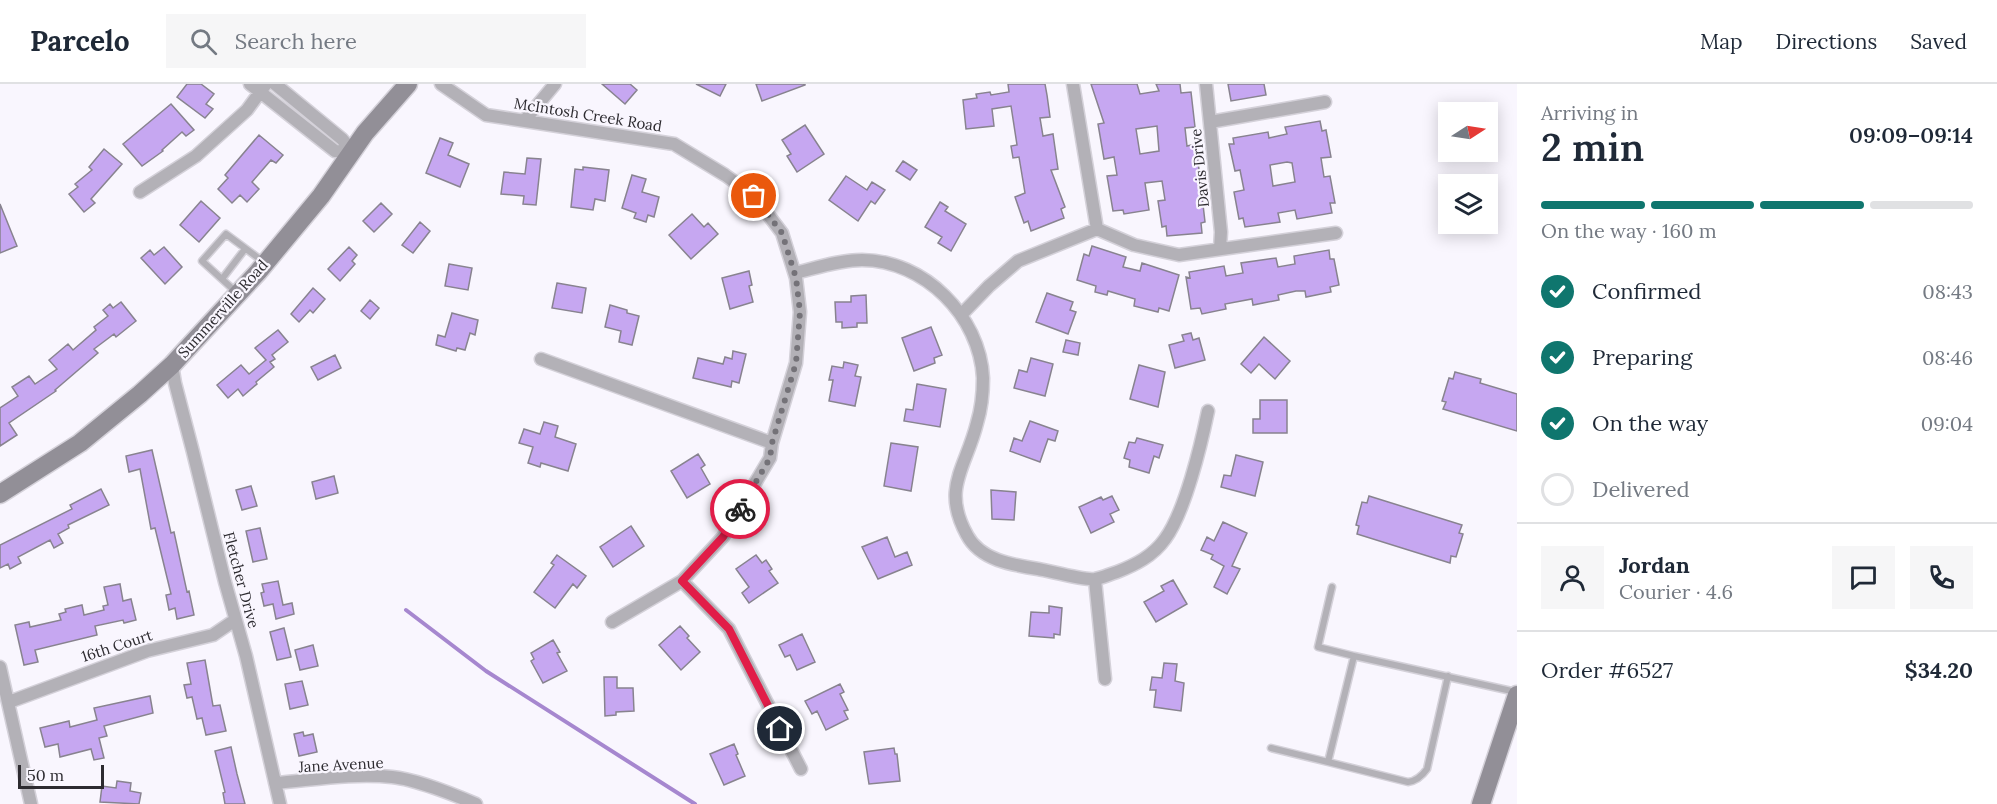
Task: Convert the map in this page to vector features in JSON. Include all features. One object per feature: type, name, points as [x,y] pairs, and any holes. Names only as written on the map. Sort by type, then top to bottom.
[{"type":"main road","name":"Summerville Road","points":[[0,494],[80,442],[140,394],[172,364],[265,263],[321,196],[365,133],[408,84]]},
{"type":"main road","points":[[1481,804],[1517,694]]},
{"type":"street","points":[[275,84],[342,139],[352,153]]},
{"type":"street","name":"McIntosh Creek Road","points":[[441,84],[486,115],[674,144],[725,175],[754,196],[782,233],[795,273],[800,312],[796,363],[772,443],[770,458],[723,537],[682,581],[612,622]]},
{"type":"street","points":[[525,120],[555,84]]},
{"type":"street","points":[[1073,84],[1096,229]]},
{"type":"street","name":"Davis Drive","points":[[1206,84],[1221,232],[1220,249]]},
{"type":"street","points":[[140,192],[196,156],[247,110],[258,87],[335,151],[352,153]]},
{"type":"street","points":[[1210,122],[1325,102]]},
{"type":"street","points":[[961,315],[1018,261],[1096,229],[1134,245],[1179,255],[1336,233]]},
{"type":"street","points":[[795,273],[862,260],[898,267],[923,278],[946,297],[969,325],[983,378],[977,423],[958,473],[957,513],[967,537],[975,547],[985,555],[1011,565],[1095,580],[1135,565],[1146,558],[1164,540],[1177,517],[1202,439],[1208,411]]},
{"type":"street","points":[[541,359],[772,443]]},
{"type":"street","name":"Fletcher Drive","points":[[172,364],[235,620],[246,656],[280,804]]},
{"type":"street","points":[[1095,580],[1105,679]]},
{"type":"street","points":[[682,581],[729,629],[801,769]]},
{"type":"street","name":"16th Court","points":[[9,702],[147,651],[213,634],[235,620]]},
{"type":"street","points":[[0,667],[32,804]]},
{"type":"street","name":"Jane Avenue","points":[[275,783],[367,776],[394,777],[459,796],[476,804]]},
{"type":"lane","points":[[238,294],[202,261],[226,234],[265,263]]},
{"type":"lane","points":[[222,279],[245,249]]},
{"type":"lane","points":[[1332,587],[1318,647],[1517,694]]},
{"type":"lane","points":[[1328,762],[1354,656]]},
{"type":"lane","points":[[1270,748],[1408,782],[1414,781],[1422,776],[1426,769],[1448,676]]},
{"type":"building","points":[[187,84],[201,84],[214,94],[206,104],[213,109],[205,118],[177,97]]},
{"type":"building","points":[[602,84],[630,84],[637,90],[625,104]]},
{"type":"building","points":[[696,84],[726,84],[720,96]]},
{"type":"building","points":[[756,84],[805,84],[805,85],[762,101]]},
{"type":"building","points":[[1008,84],[1045,84],[1050,117],[1040,118],[1043,136],[1053,134],[1058,169],[1051,170],[1065,207],[1061,209],[1064,218],[1031,231],[1028,221],[1024,223],[1015,197],[1025,193],[1019,157],[1013,158],[1011,146],[1017,145],[1011,106],[992,109],[994,126],[966,129],[963,100],[977,98],[976,94],[990,92],[991,95],[1009,92]]},
{"type":"building","points":[[1091,84],[1137,84],[1140,94],[1159,91],[1156,84],[1180,84],[1181,93],[1191,92],[1195,127],[1185,128],[1187,146],[1196,144],[1205,222],[1201,223],[1202,233],[1167,236],[1166,226],[1162,227],[1158,201],[1165,200],[1162,181],[1145,183],[1149,210],[1124,214],[1123,210],[1113,211],[1107,176],[1117,175],[1114,157],[1104,159],[1098,124],[1104,123]],"holes":[[[1157,126],[1159,151],[1140,154],[1136,129]]]},
{"type":"building","points":[[1228,84],[1264,84],[1266,95],[1231,101]]},
{"type":"building","points":[[171,104],[194,130],[186,136],[182,132],[163,151],[142,166],[123,144]]},
{"type":"building","points":[[1320,121],[1322,131],[1326,130],[1331,157],[1321,158],[1324,177],[1330,176],[1335,203],[1330,203],[1332,213],[1297,219],[1295,210],[1278,213],[1280,222],[1245,227],[1243,218],[1239,219],[1234,192],[1244,190],[1240,170],[1235,171],[1229,144],[1234,144],[1233,138],[1268,132],[1269,138],[1287,134],[1285,127]],"holes":[[[1292,163],[1295,182],[1273,186],[1270,165]]]},
{"type":"building","points":[[805,125],[824,154],[797,172],[787,156],[791,154],[782,140]]},
{"type":"building","points":[[259,135],[283,155],[276,163],[271,160],[252,182],[259,189],[247,202],[240,195],[232,203],[218,189],[228,178],[225,175]]},
{"type":"building","points":[[440,138],[453,143],[448,155],[469,164],[460,187],[426,173]]},
{"type":"building","points":[[104,149],[122,164],[91,199],[95,203],[84,212],[69,194],[78,187],[75,184],[92,170],[89,167]]},
{"type":"building","points":[[527,158],[541,159],[536,205],[523,204],[524,196],[501,194],[504,172],[525,174]]},
{"type":"building","points":[[903,161],[917,170],[910,180],[896,171]]},
{"type":"building","points":[[583,167],[609,170],[605,201],[595,199],[593,210],[571,207],[575,169],[583,170]]},
{"type":"building","points":[[632,175],[646,179],[642,192],[659,197],[654,217],[648,215],[646,222],[634,218],[636,213],[622,208]]},
{"type":"building","points":[[846,176],[867,190],[872,182],[885,190],[875,204],[871,201],[858,221],[829,200]]},
{"type":"building","points":[[201,201],[220,218],[199,242],[180,225]]},
{"type":"building","points":[[940,202],[948,207],[945,211],[966,224],[951,251],[938,243],[942,237],[925,227]]},
{"type":"building","points":[[381,203],[392,214],[374,232],[363,221]]},
{"type":"building","points":[[0,204],[17,246],[0,253]]},
{"type":"building","points":[[692,214],[704,227],[708,223],[718,234],[691,259],[669,235]]},
{"type":"building","points":[[420,222],[430,231],[413,253],[402,245]]},
{"type":"building","points":[[1092,246],[1126,257],[1123,267],[1140,271],[1142,263],[1179,275],[1169,311],[1159,308],[1158,312],[1134,306],[1135,299],[1108,291],[1107,295],[1095,292],[1096,286],[1077,280],[1084,254],[1089,256]]},
{"type":"building","points":[[164,247],[182,267],[165,284],[141,258],[150,250],[154,255]]},
{"type":"building","points":[[349,247],[357,255],[352,261],[355,264],[340,281],[328,269]]},
{"type":"building","points":[[1329,250],[1330,259],[1334,259],[1339,285],[1330,287],[1331,292],[1306,297],[1305,291],[1296,291],[1278,295],[1279,300],[1253,305],[1252,299],[1225,304],[1226,309],[1202,314],[1200,308],[1191,309],[1186,277],[1190,278],[1189,272],[1224,266],[1226,276],[1243,273],[1241,263],[1276,258],[1278,267],[1295,264],[1294,256]]},
{"type":"building","points":[[449,264],[472,268],[468,290],[445,286]]},
{"type":"building","points":[[749,271],[752,285],[749,286],[753,302],[730,309],[722,278]]},
{"type":"building","points":[[557,283],[586,288],[582,313],[552,308]]},
{"type":"building","points":[[313,288],[325,299],[313,313],[310,310],[299,322],[291,314]]},
{"type":"building","points":[[1047,293],[1073,302],[1070,310],[1076,312],[1068,334],[1036,322]]},
{"type":"building","points":[[866,295],[867,323],[857,323],[857,327],[842,328],[842,322],[836,322],[835,302],[851,302],[851,296]]},
{"type":"building","points":[[370,300],[379,308],[370,319],[361,311]]},
{"type":"building","points":[[121,302],[136,321],[116,337],[114,334],[94,349],[98,353],[56,391],[9,423],[17,435],[0,446],[0,408],[18,396],[12,387],[29,376],[35,384],[57,369],[49,360],[68,344],[73,350],[96,330],[94,327],[108,316],[103,310],[110,304],[113,308]]},
{"type":"building","points":[[610,305],[639,316],[632,345],[619,342],[621,331],[605,327]]},
{"type":"building","points":[[452,313],[478,320],[475,335],[470,333],[465,350],[457,348],[456,351],[436,345],[438,335],[445,337]]},
{"type":"building","points":[[931,327],[942,355],[934,358],[935,363],[914,371],[902,338]]},
{"type":"building","points":[[278,330],[288,342],[272,355],[275,359],[270,362],[274,367],[243,396],[238,389],[228,398],[217,385],[241,365],[249,374],[266,360],[255,348]]},
{"type":"building","points":[[1191,333],[1193,340],[1199,338],[1205,360],[1175,368],[1169,345],[1184,341],[1182,335]]},
{"type":"building","points":[[1264,337],[1290,361],[1275,379],[1259,364],[1251,373],[1241,364]]},
{"type":"building","points":[[1066,340],[1080,343],[1078,355],[1063,352]]},
{"type":"building","points":[[733,351],[746,354],[739,383],[732,381],[731,387],[693,378],[698,358],[723,364],[725,357],[732,359]]},
{"type":"building","points":[[335,355],[341,368],[318,380],[311,367]]},
{"type":"building","points":[[1031,358],[1053,364],[1045,396],[1014,388],[1019,370],[1027,372]]},
{"type":"building","points":[[844,362],[858,365],[855,376],[861,377],[855,406],[829,401],[833,380],[829,380],[832,366],[843,368]]},
{"type":"building","points":[[1139,365],[1165,372],[1158,407],[1130,399]]},
{"type":"building","points":[[1455,372],[1481,379],[1480,383],[1517,394],[1517,431],[1443,409],[1446,402],[1442,401],[1449,378],[1453,379]]},
{"type":"building","points":[[917,384],[946,389],[940,427],[904,421],[906,409],[913,410]]},
{"type":"building","points":[[1260,400],[1287,400],[1287,433],[1253,433],[1253,419],[1260,419]]},
{"type":"building","points":[[1030,421],[1058,431],[1055,441],[1048,439],[1040,462],[1010,451],[1014,438],[1022,441]]},
{"type":"building","points":[[544,422],[558,426],[555,437],[576,444],[568,471],[541,463],[540,467],[528,463],[533,447],[519,443],[524,429],[540,434]]},
{"type":"building","points":[[1137,438],[1163,445],[1159,458],[1154,456],[1149,473],[1129,467],[1130,460],[1124,458],[1129,442],[1135,443]]},
{"type":"building","points":[[891,443],[918,447],[911,491],[884,486]]},
{"type":"building","points":[[152,450],[171,533],[174,532],[194,615],[177,619],[175,608],[169,610],[166,595],[171,594],[155,528],[151,529],[140,469],[129,472],[126,456]]},
{"type":"building","points":[[698,454],[705,465],[701,468],[710,484],[687,498],[671,471]]},
{"type":"building","points":[[1236,455],[1263,462],[1255,496],[1221,487],[1224,475],[1231,476]]},
{"type":"building","points":[[334,476],[338,493],[316,499],[312,482]]},
{"type":"building","points":[[251,486],[257,506],[242,510],[236,490]]},
{"type":"building","points":[[101,489],[109,505],[68,525],[69,528],[58,534],[63,543],[54,548],[50,540],[18,557],[21,563],[10,569],[8,564],[0,568],[0,545],[72,509],[70,505]]},
{"type":"building","points":[[991,490],[1016,492],[1014,520],[992,519]]},
{"type":"building","points":[[1112,496],[1119,510],[1110,514],[1114,522],[1091,533],[1079,507],[1101,497],[1103,500]]},
{"type":"building","points":[[1369,496],[1462,525],[1459,533],[1463,534],[1456,557],[1451,556],[1450,563],[1357,534],[1359,526],[1356,525],[1362,502],[1367,503]]},
{"type":"building","points":[[1223,522],[1247,533],[1232,566],[1240,569],[1227,594],[1214,587],[1224,566],[1211,559],[1213,555],[1201,550],[1207,537],[1214,541]]},
{"type":"building","points":[[631,526],[644,546],[613,567],[600,547]]},
{"type":"building","points":[[260,528],[267,559],[253,562],[246,531]]},
{"type":"building","points":[[887,537],[895,557],[907,552],[912,565],[878,579],[862,547]]},
{"type":"building","points":[[557,555],[586,576],[577,588],[573,584],[555,608],[534,592],[554,565],[551,563]]},
{"type":"building","points":[[756,555],[762,563],[766,560],[772,569],[769,571],[778,583],[749,603],[742,593],[749,587],[736,569]]},
{"type":"building","points":[[1173,580],[1187,604],[1156,622],[1144,602],[1164,591],[1161,586]]},
{"type":"building","points":[[278,581],[283,605],[292,603],[294,614],[276,619],[273,604],[264,606],[261,593],[264,592],[262,584]]},
{"type":"building","points":[[120,584],[123,601],[131,599],[136,620],[124,623],[123,620],[95,626],[97,635],[35,650],[38,662],[24,665],[15,625],[29,622],[30,627],[61,620],[59,614],[66,612],[65,609],[82,605],[84,615],[104,610],[103,606],[108,605],[104,587]]},
{"type":"building","points":[[1049,606],[1062,608],[1060,635],[1054,634],[1054,638],[1029,636],[1031,612],[1049,613]]},
{"type":"building","points":[[680,626],[700,652],[681,670],[659,645]]},
{"type":"building","points":[[284,628],[291,657],[277,660],[270,632]]},
{"type":"building","points":[[802,634],[815,662],[797,670],[790,655],[785,657],[779,645]]},
{"type":"building","points":[[553,640],[567,671],[543,683],[531,661],[534,659],[531,653]]},
{"type":"building","points":[[313,645],[318,666],[300,670],[295,650]]},
{"type":"building","points":[[205,660],[213,706],[220,705],[226,731],[206,735],[202,718],[197,719],[192,697],[187,698],[184,685],[191,684],[187,663]]},
{"type":"building","points":[[1164,663],[1177,664],[1175,681],[1184,683],[1181,711],[1154,707],[1156,690],[1150,690],[1152,677],[1162,678]]},
{"type":"building","points":[[604,677],[617,677],[617,688],[633,688],[634,711],[616,712],[616,715],[605,716]]},
{"type":"building","points":[[302,681],[308,705],[290,709],[285,684]]},
{"type":"building","points":[[840,684],[844,692],[840,694],[848,710],[844,711],[848,719],[826,730],[817,711],[812,714],[805,701]]},
{"type":"building","points":[[150,696],[153,713],[104,726],[107,736],[99,738],[104,758],[94,760],[91,749],[60,757],[58,744],[45,747],[40,728],[69,721],[70,727],[97,720],[94,708]]},
{"type":"building","points":[[303,732],[304,736],[313,734],[317,752],[299,756],[294,734]]},
{"type":"building","points":[[734,744],[745,776],[724,785],[710,754]]},
{"type":"building","points":[[231,747],[245,804],[225,804],[223,793],[225,792],[215,751]]},
{"type":"building","points":[[894,748],[897,754],[900,781],[869,784],[864,752]]},
{"type":"building","points":[[117,781],[131,783],[130,791],[141,793],[139,804],[100,802],[102,786],[116,788]]},
{"type":"waterway","points":[[406,610],[486,671],[695,804]]},
{"type":"way so far","points":[[740,509],[770,458],[772,443],[796,363],[800,312],[796,278],[782,233],[754,196]]},
{"type":"route","points":[[740,509],[723,537],[682,581],[729,629],[780,729]]}]
